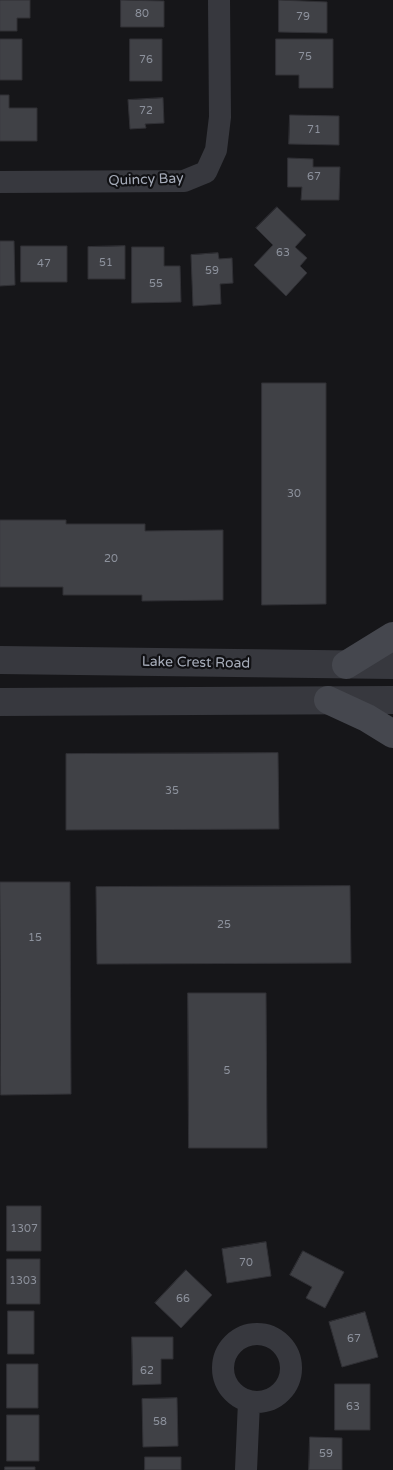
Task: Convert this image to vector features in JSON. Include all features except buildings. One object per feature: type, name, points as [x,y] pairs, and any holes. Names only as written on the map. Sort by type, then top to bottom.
[{"type":"main road","points":[[346,665],[393,636]]},
{"type":"main road","points":[[328,700],[367,718],[393,734]]},
{"type":"street","name":"Quincy Bay","points":[[0,182],[184,181],[206,172],[216,150],[220,117],[219,0]]},
{"type":"street","name":"Lake Crest Road","points":[[0,660],[393,665]]},
{"type":"street","points":[[0,702],[393,700]]},
{"type":"street","points":[[246,1470],[249,1402]]}]
